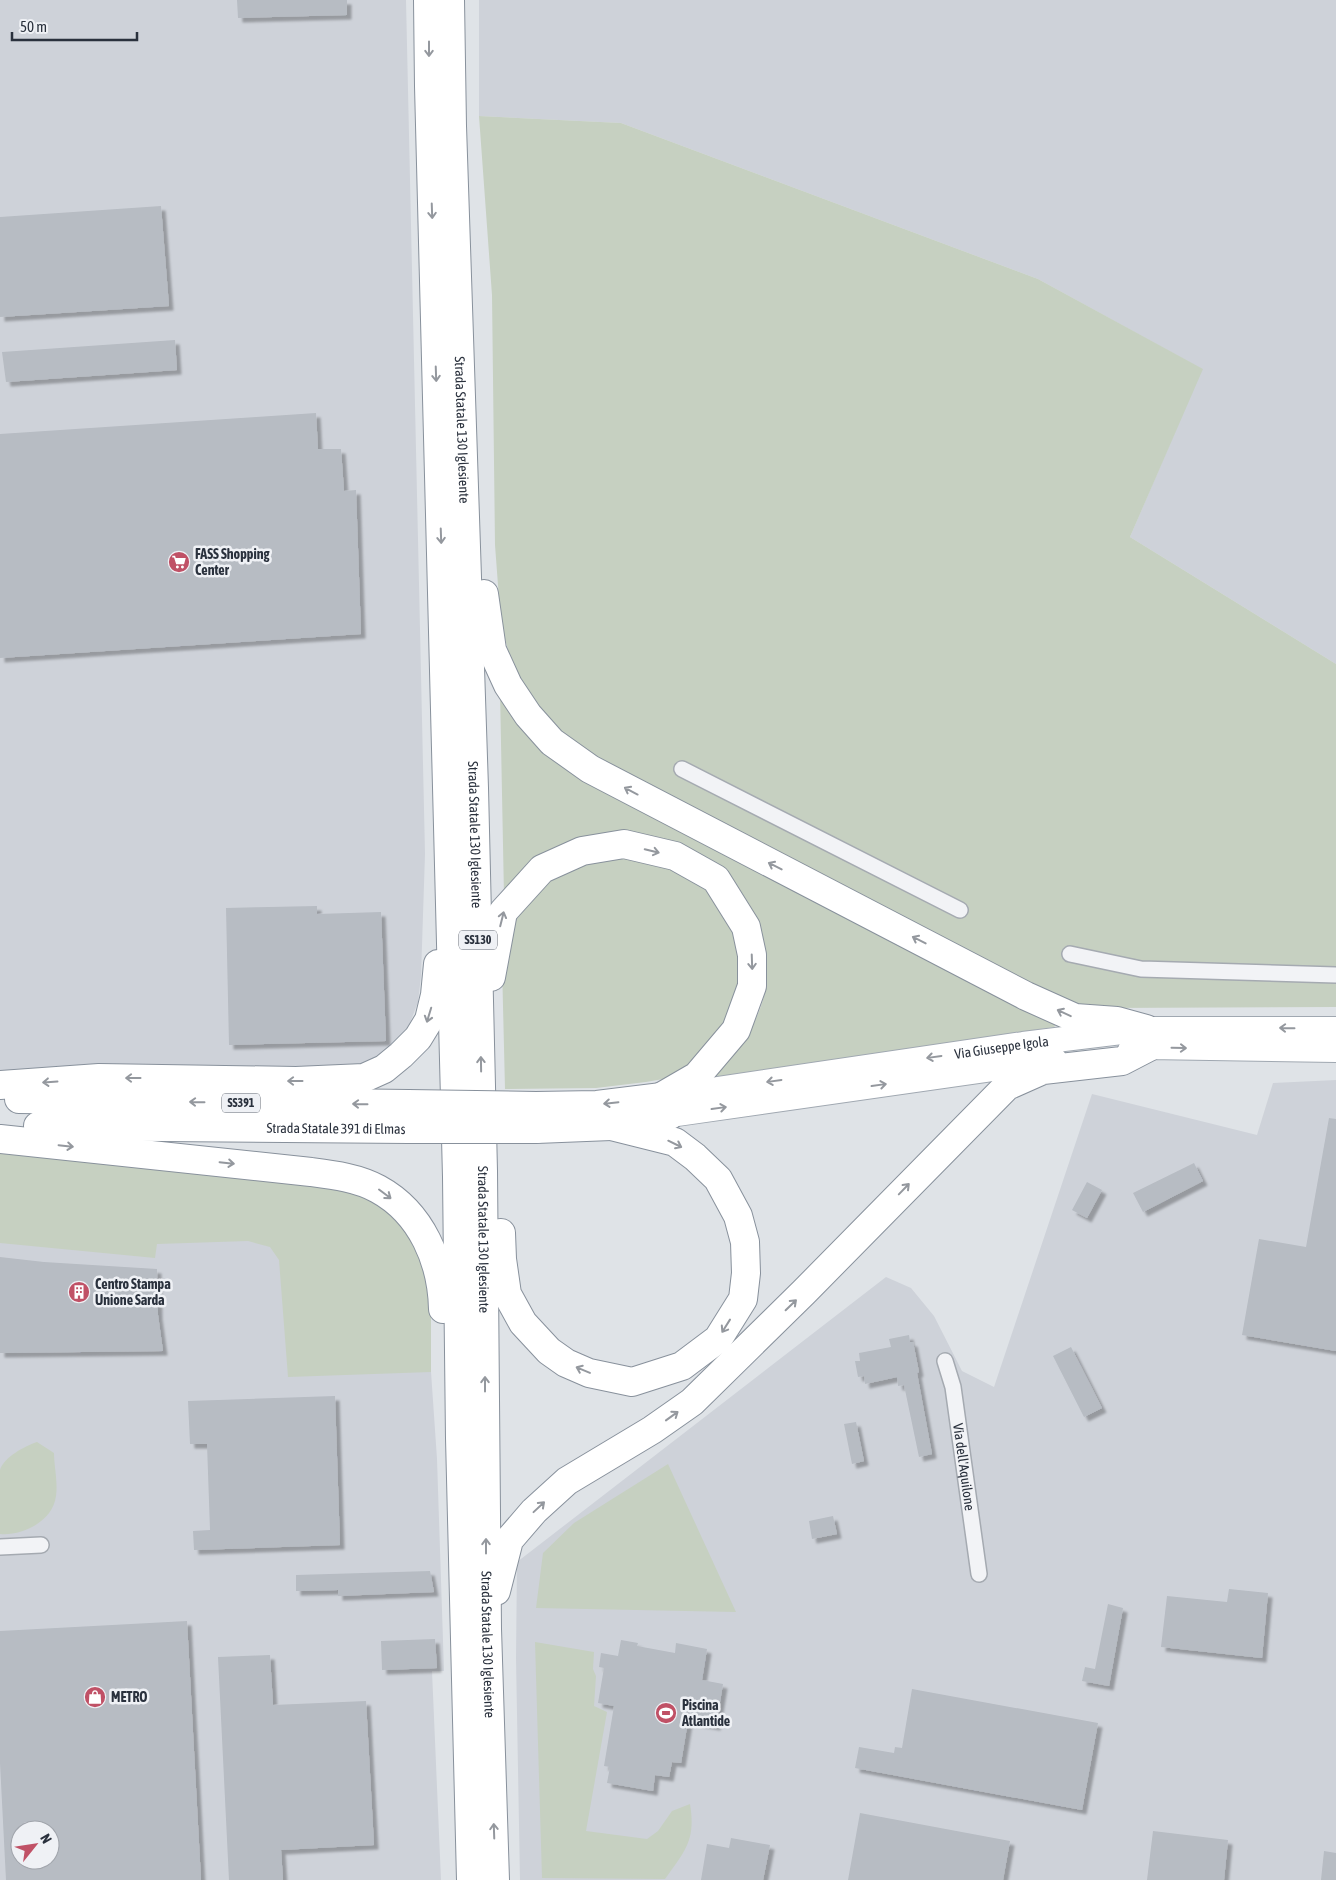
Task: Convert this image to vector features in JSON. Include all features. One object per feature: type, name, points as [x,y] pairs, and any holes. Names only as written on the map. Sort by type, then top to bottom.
[{"type":"highway","name":"Strada Statale 130 Iglesiente","points":[[428,0],[457,1177],[460,1438],[471,1880]]},
{"type":"highway","name":"Strada Statale 130 Iglesiente","points":[[450,0],[452,136],[464,470],[480,1035],[487,1629],[495,1880]]},
{"type":"highway","points":[[464,470],[478,500],[486,614],[492,650],[508,685],[528,715],[552,742],[590,769],[1026,996],[1075,1018],[1117,1021],[1148,1038],[1122,1061],[1043,1070],[1007,1086],[804,1292],[692,1402],[652,1430],[567,1481],[534,1511],[509,1540],[487,1629]]},
{"type":"highway","points":[[480,1035],[503,912],[542,869],[582,851],[624,844],[675,856],[716,879],[746,927],[752,955],[752,986],[736,1030],[697,1076],[666,1103]]},
{"type":"highway","points":[[0,1085],[99,1078],[296,1081],[364,1078],[384,1069],[401,1055],[418,1038],[429,1020],[450,899]]},
{"type":"highway","name":"Strada Statale 391 di Elmas","points":[[0,1099],[409,1117],[536,1117],[611,1126],[666,1103]]},
{"type":"highway","name":"Strada Statale 391 di Elmas","points":[[536,1117],[597,1105],[666,1103]]},
{"type":"highway","name":"Strada Statale 391 di Elmas","points":[[0,1125],[76,1128],[212,1126],[409,1117]]},
{"type":"highway","points":[[483,1171],[500,1191],[502,1259],[507,1294],[523,1323],[549,1350],[566,1363],[589,1373],[632,1382],[682,1366],[718,1339],[744,1299],[745,1242],[738,1216],[718,1179],[675,1142],[611,1126]]},
{"type":"highway","points":[[0,1139],[311,1172],[348,1177],[379,1189],[408,1212],[430,1244],[442,1283],[446,1396],[460,1438]]},
{"type":"main road","name":"Via Giuseppe Igola","points":[[666,1103],[1148,1038],[1336,1029]]},
{"type":"main road","name":"Via Giuseppe Igola","points":[[1148,1038],[1336,1050]]},
{"type":"street","points":[[682,770],[960,910]]},
{"type":"street","points":[[1070,954],[1141,969],[1336,975]]},
{"type":"street","name":"Via dell'Aquilone","points":[[945,1360],[953,1387],[979,1574]]},
{"type":"street","points":[[0,1547],[41,1545]]},
{"type":"shaded area","name":"FASS Shopping Center","points":[[0,0],[406,0],[425,854],[421,976],[418,1002],[410,1023],[400,1040],[388,1053],[349,1071],[0,1078]]},
{"type":"shaded area","points":[[479,0],[1336,0],[1336,664],[1130,537],[1202,369],[1038,279],[621,123],[479,116]]},
{"type":"shaded area","points":[[1336,1080],[1336,1880],[520,1880],[516,1658],[517,1562],[886,1277],[911,1288],[934,1316],[962,1371],[994,1387],[1092,1094],[1257,1135],[1273,1083]]},
{"type":"shaded area","points":[[0,1182],[340,1214],[427,1372],[431,1372],[437,1459],[444,1671],[432,1671],[441,1880],[0,1880]]},
{"type":"green space","points":[[479,116],[621,123],[1038,279],[1203,369],[1130,537],[1336,664],[1336,1007],[1105,1008],[1072,1006],[586,754],[534,707],[515,674],[501,625],[495,545],[492,295]]},
{"type":"green space","points":[[500,691],[509,708],[1059,1021],[1054,1027],[710,1080],[729,1060],[752,1027],[758,1015],[766,988],[767,962],[762,933],[756,918],[707,860],[672,842],[653,836],[634,834],[594,835],[556,847],[534,863],[504,896]]},
{"type":"green space","points":[[644,855],[700,880],[739,930],[741,995],[709,1052],[669,1078],[596,1088],[505,1089],[502,964],[510,928],[521,906],[538,883],[584,858]]},
{"type":"green space","points":[[0,1148],[249,1174],[357,1192],[395,1216],[415,1240],[431,1284],[431,1372],[288,1377],[279,1260],[270,1247],[248,1241],[157,1244],[155,1258],[0,1243]]},
{"type":"green space","points":[[37,1442],[54,1453],[57,1485],[54,1505],[43,1520],[36,1525],[18,1532],[0,1534],[0,1470],[2,1465],[10,1456]]},
{"type":"green space","points":[[668,1464],[736,1612],[536,1608],[543,1553],[574,1523]]},
{"type":"green space","points":[[535,1642],[594,1652],[593,1669],[596,1676],[594,1706],[607,1712],[586,1831],[647,1839],[658,1831],[672,1811],[690,1804],[690,1836],[678,1861],[665,1879],[542,1878]]},
{"type":"building","points":[[237,0],[347,0],[347,15],[238,18]]},
{"type":"building","points":[[161,206],[169,306],[0,317],[0,217]]},
{"type":"building","points":[[175,340],[177,370],[6,382],[2,352]]},
{"type":"building","name":"FASS Shopping Center","points":[[316,413],[318,449],[341,449],[344,491],[356,490],[361,634],[0,658],[0,434]]},
{"type":"building","points":[[317,906],[317,914],[381,912],[386,1041],[229,1045],[226,908]]},
{"type":"building","points":[[1329,1118],[1336,1119],[1336,1351],[1242,1335],[1259,1239],[1306,1247]]},
{"type":"building","points":[[1194,1163],[1203,1181],[1143,1212],[1133,1193]]},
{"type":"building","points":[[1087,1182],[1102,1190],[1087,1218],[1072,1210]]},
{"type":"building","name":"Centro Stampa Unione Sarda","points":[[0,1257],[44,1262],[157,1269],[158,1315],[163,1351],[0,1353]]},
{"type":"building","points":[[909,1335],[910,1342],[913,1342],[919,1372],[917,1373],[932,1454],[919,1457],[904,1385],[898,1386],[897,1377],[865,1384],[864,1376],[858,1377],[855,1361],[860,1361],[859,1353],[891,1347],[889,1339]]},
{"type":"building","points":[[1071,1347],[1102,1408],[1084,1417],[1053,1356]]},
{"type":"building","points":[[335,1396],[340,1545],[194,1550],[193,1531],[210,1530],[207,1444],[190,1444],[188,1401]]},
{"type":"building","points":[[856,1422],[864,1461],[852,1464],[844,1424]]},
{"type":"building","points":[[833,1516],[837,1534],[812,1539],[809,1521]]},
{"type":"building","points":[[430,1571],[434,1592],[338,1596],[338,1590],[296,1591],[296,1575]]},
{"type":"building","points":[[1229,1589],[1268,1593],[1262,1658],[1161,1647],[1167,1596],[1227,1602]]},
{"type":"building","points":[[1108,1604],[1123,1608],[1109,1686],[1082,1681],[1085,1667],[1095,1669]]},
{"type":"building","name":"METRO","points":[[187,1621],[201,1880],[6,1880],[0,1763],[0,1631]]},
{"type":"building","points":[[435,1639],[437,1668],[382,1670],[381,1641]]},
{"type":"building","name":"Piscina Atlantide","points":[[621,1640],[638,1643],[637,1646],[675,1653],[676,1643],[707,1649],[702,1680],[723,1684],[716,1726],[688,1721],[681,1763],[672,1762],[669,1777],[655,1775],[653,1791],[607,1783],[610,1767],[604,1766],[614,1706],[598,1703],[604,1668],[599,1667],[601,1653],[618,1656]]},
{"type":"building","points":[[270,1655],[273,1705],[366,1701],[374,1845],[281,1850],[283,1880],[229,1880],[218,1657]]},
{"type":"building","points":[[912,1689],[1098,1723],[1082,1810],[855,1768],[859,1747],[894,1753],[895,1747],[902,1748]]},
{"type":"building","points":[[860,1813],[1010,1841],[1003,1880],[848,1880]]},
{"type":"building","points":[[1153,1831],[1228,1840],[1224,1880],[1147,1880]]},
{"type":"building","points":[[731,1838],[770,1845],[763,1880],[701,1880],[707,1844],[729,1848]]},
{"type":"building","points":[[1324,1851],[1336,1853],[1336,1880],[1321,1880]]},
{"type":"place","name":"FASS Shopping Center","points":[[179,562]]},
{"type":"place","name":"Centro Stampa Unione Sarda","points":[[79,1292]]},
{"type":"place","name":"METRO","points":[[95,1697]]},
{"type":"place","name":"Piscina Atlantide","points":[[666,1713]]}]
